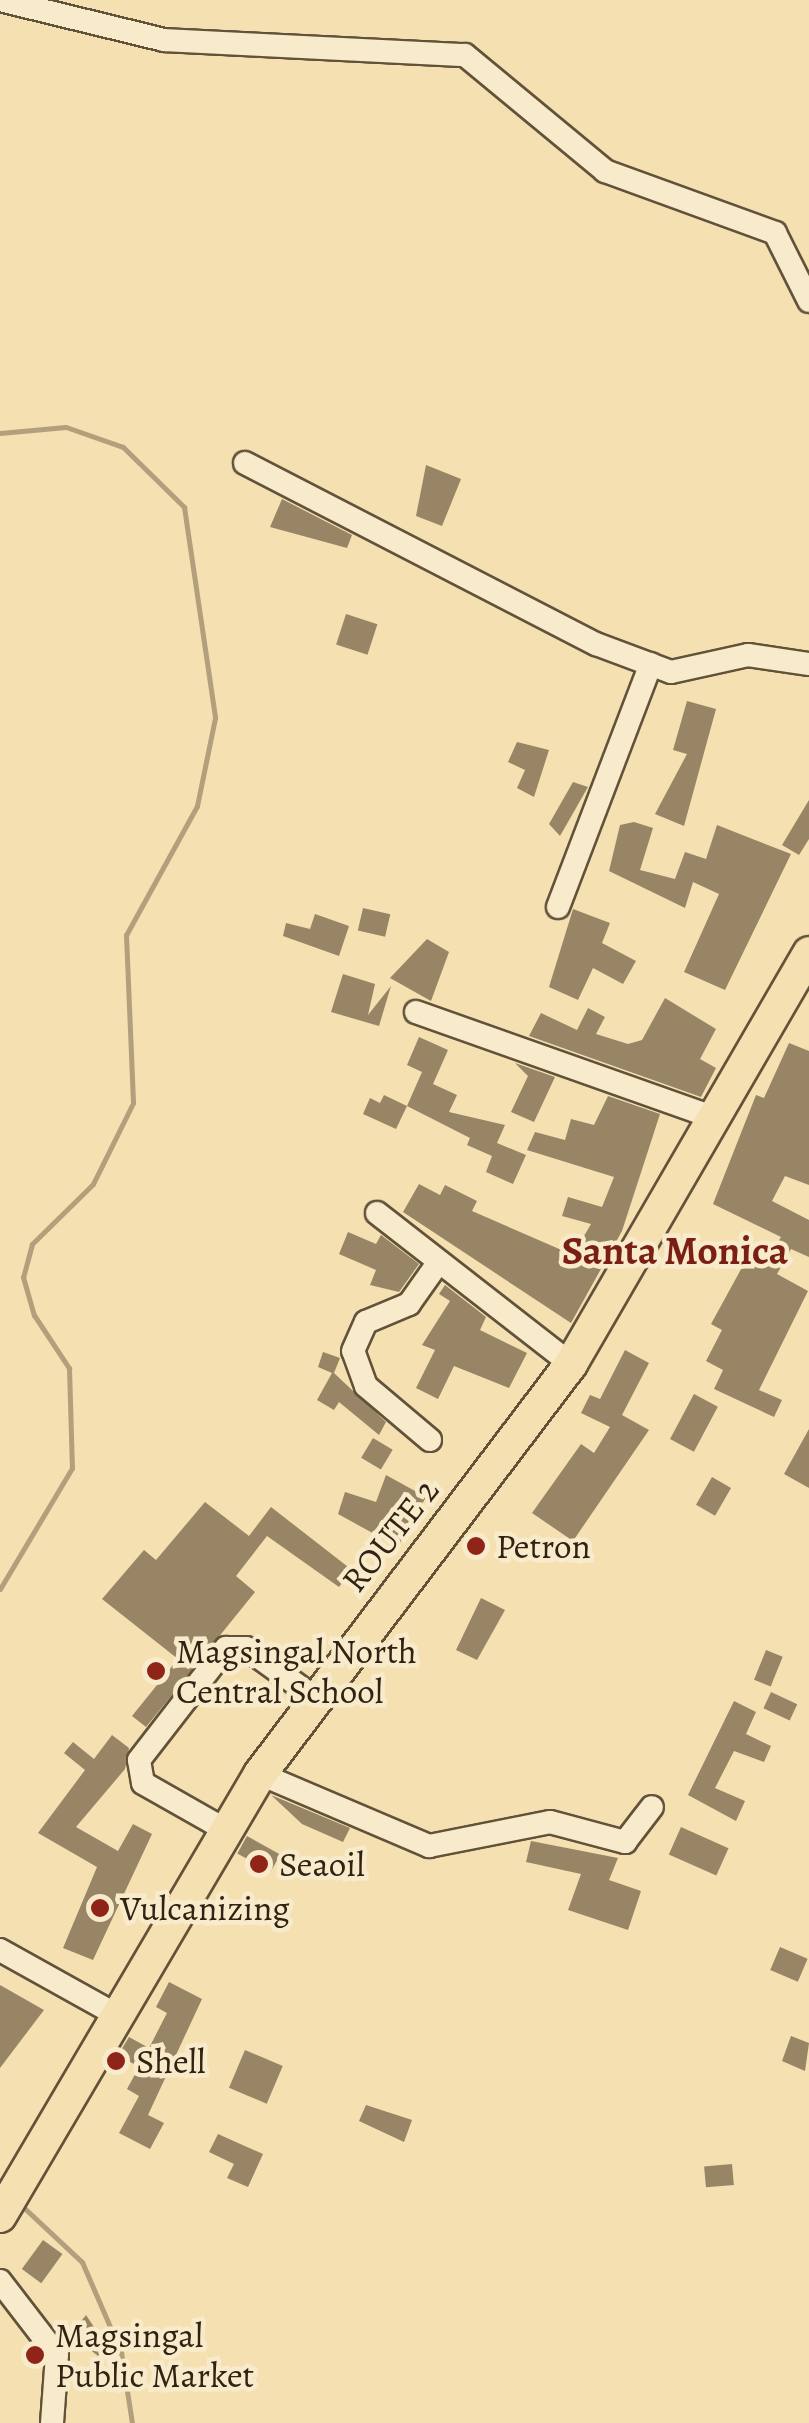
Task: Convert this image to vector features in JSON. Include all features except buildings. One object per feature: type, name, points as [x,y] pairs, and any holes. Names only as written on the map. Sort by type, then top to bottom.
[{"type":"highway","name":"ROUTE 2","points":[[0,2216],[113,2014],[260,1774],[314,1697],[571,1364],[809,953]]},
{"type":"street","points":[[0,0],[164,40],[465,55],[605,171],[775,233],[809,301]]},
{"type":"street","points":[[245,463],[650,664],[682,674],[748,655],[809,664]]},
{"type":"street","points":[[558,907],[650,664]]},
{"type":"street","points":[[416,1012],[716,1118]]},
{"type":"street","points":[[377,1213],[571,1364]]},
{"type":"street","points":[[430,1440],[366,1386],[353,1351],[366,1322],[410,1304],[438,1263]]},
{"type":"street","points":[[224,1829],[144,1783],[139,1760],[226,1648],[246,1648],[314,1697]]},
{"type":"street","points":[[260,1774],[429,1846],[550,1822],[625,1842],[652,1808]]},
{"type":"street","points":[[0,1950],[113,2014]]},
{"type":"street","points":[[0,2281],[58,2355],[52,2423]]},
{"type":"waterway","points":[[0,433],[66,427],[123,447],[184,507],[215,718],[197,806],[126,935],[133,1103],[93,1184],[32,1244],[23,1277],[34,1315],[69,1368],[72,1468],[0,1589]]},
{"type":"waterway","points":[[20,2204],[82,2262],[121,2352],[132,2423]]},
{"type":"place","name":"Petron","points":[[476,1546]]},
{"type":"place","name":"Magsingal North Central School","points":[[156,1671]]},
{"type":"place","name":"Seaoil","points":[[259,1864]]},
{"type":"place","name":"Vulcanizing","points":[[100,1908]]},
{"type":"place","name":"Shell","points":[[116,2061]]},
{"type":"place","name":"Magsingal Public Market","points":[[35,2355]]},
{"type":"district","name":"Santa Monica","points":[[675,1251]]}]
